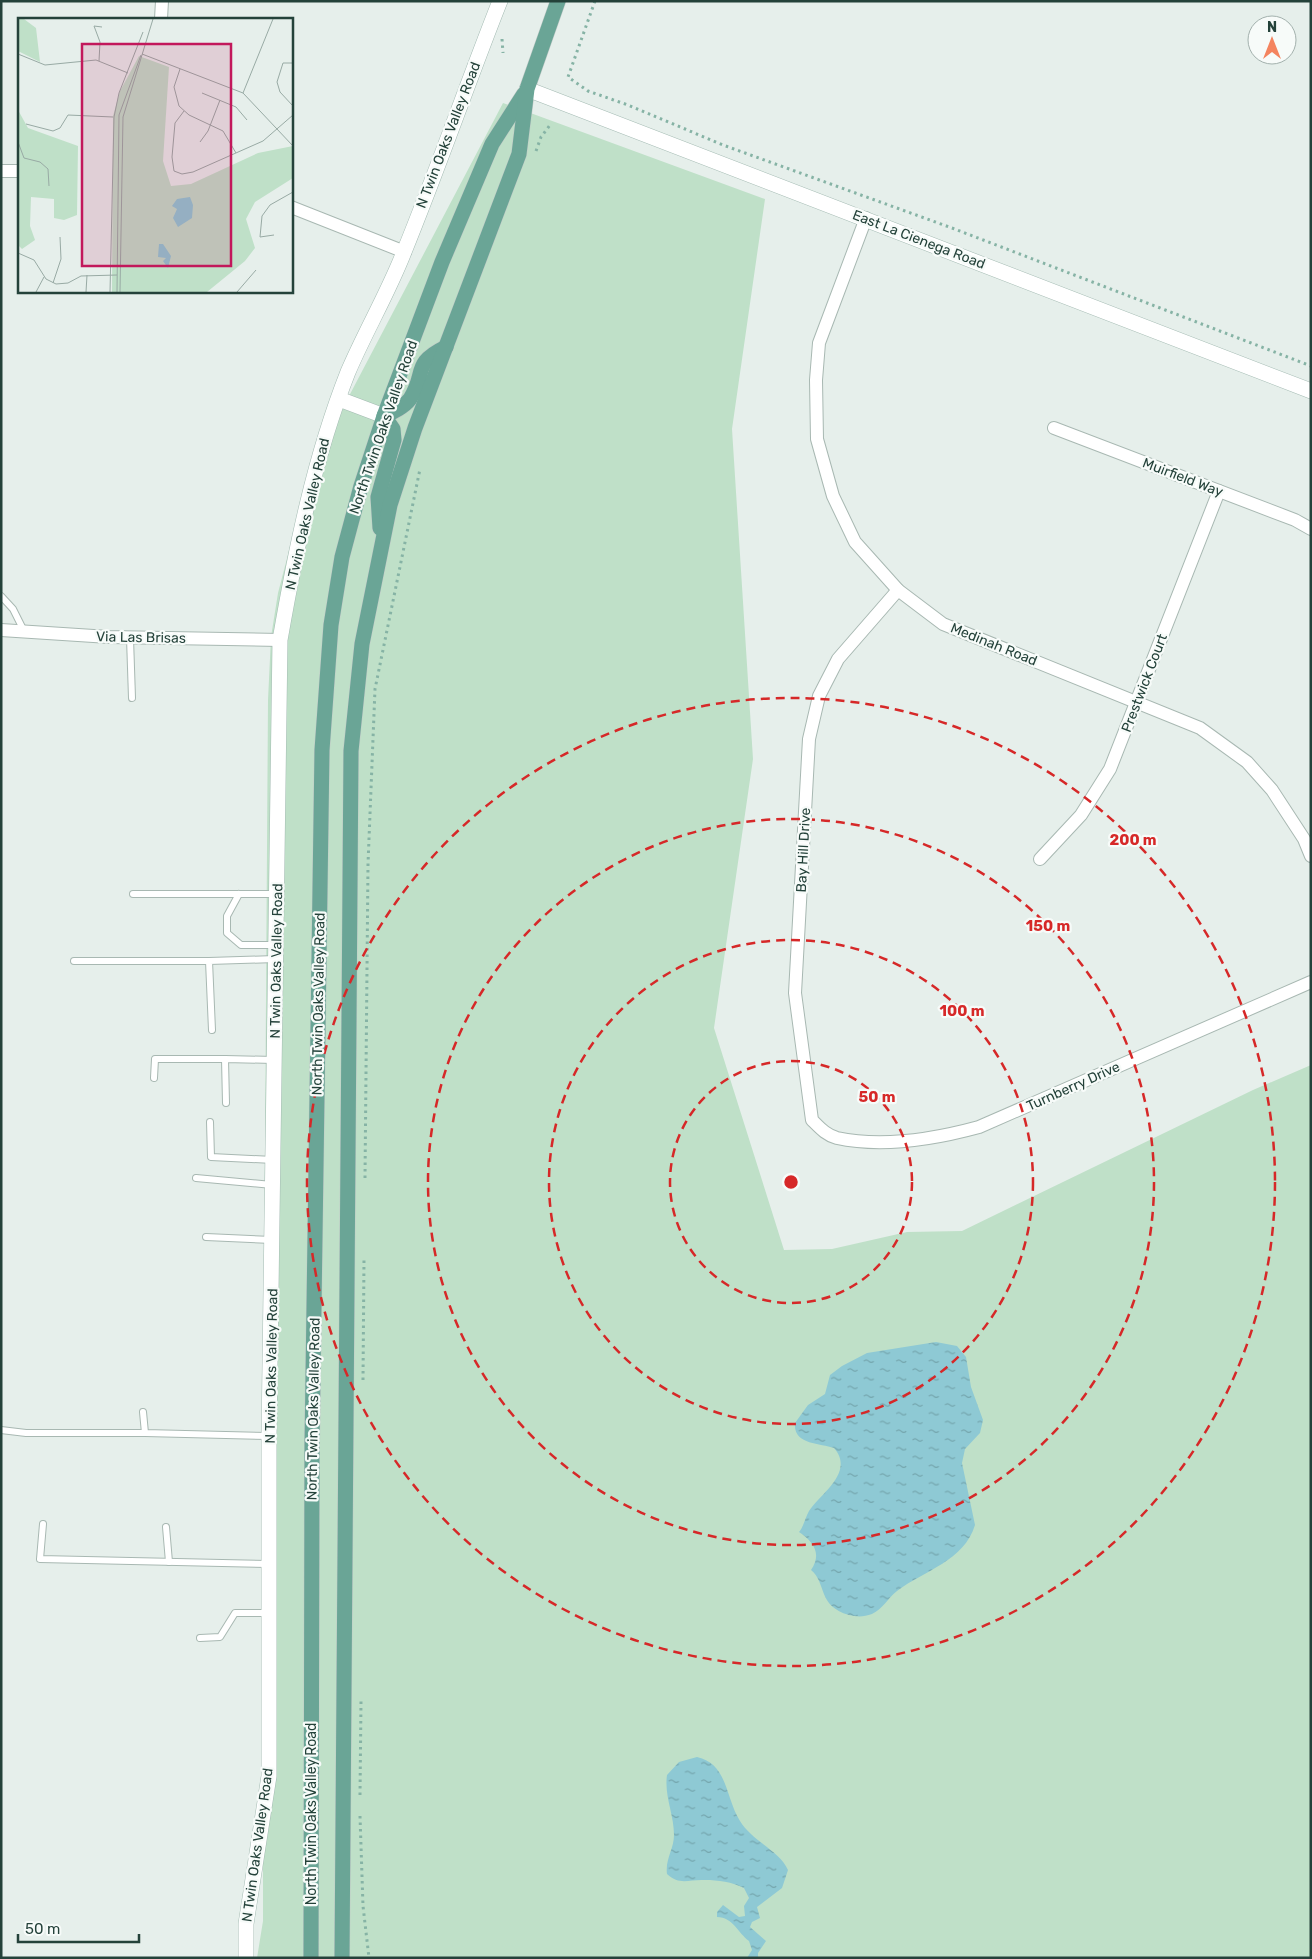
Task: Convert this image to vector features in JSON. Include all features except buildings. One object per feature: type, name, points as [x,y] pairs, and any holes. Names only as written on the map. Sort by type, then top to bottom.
[{"type":"main road","name":"North Twin Oaks Valley Road","points":[[342,1958],[351,751],[362,644],[390,505],[415,428],[519,154],[527,89],[558,1]]},
{"type":"main road","name":"North Twin Oaks Valley Road","points":[[312,1958],[312,1455],[322,750],[331,625],[342,557],[361,486],[384,416],[442,262],[492,144],[527,89]]},
{"type":"main road","points":[[381,550],[378,497],[394,440],[393,429],[384,416],[400,408],[410,399],[424,362],[433,353],[446,346]]},
{"type":"street","points":[[161,18],[162,1]]},
{"type":"street","name":"N Twin Oaks Valley Road","points":[[246,1958],[246,1924],[269,1776],[269,1436],[274,1185],[280,640],[296,551],[327,431],[349,371],[405,252],[500,1]]},
{"type":"street","name":"East La Cienega Road","points":[[527,89],[1311,391]]},
{"type":"street","points":[[1,171],[18,171]]},
{"type":"street","points":[[292,207],[405,252]]},
{"type":"street","name":"Medinah Road","points":[[866,218],[819,343],[816,380],[817,439],[833,496],[855,542],[898,590],[943,624],[1138,701],[1200,728],[1247,762],[1272,790],[1304,839],[1311,856]]},
{"type":"street","points":[[339,399],[384,416]]},
{"type":"street","name":"Muirfield Way","points":[[1054,428],[1295,520],[1311,529]]},
{"type":"street","name":"Prestwick Court","points":[[1040,859],[1081,815],[1110,769],[1219,491]]},
{"type":"street","name":"Bay Hill Drive","points":[[824,1132],[812,1120],[795,993],[809,739],[819,696],[838,659],[898,590]]},
{"type":"street","name":"Via Las Brisas","points":[[1,630],[130,638],[280,640]]},
{"type":"street","name":"Turnberry Drive","points":[[824,1132],[836,1138],[878,1142],[938,1138],[979,1127],[1311,982]]},
{"type":"lane","points":[[1,596],[13,609],[24,631]]},
{"type":"lane","points":[[130,638],[132,698]]},
{"type":"lane","points":[[133,894],[277,894]]},
{"type":"lane","points":[[239,894],[227,916],[227,933],[241,945],[276,952]]},
{"type":"lane","points":[[74,962],[209,961],[276,952]]},
{"type":"lane","points":[[209,961],[212,1030]]},
{"type":"lane","points":[[154,1078],[155,1059],[275,1060]]},
{"type":"lane","points":[[225,1059],[226,1102]]},
{"type":"lane","points":[[210,1122],[211,1157],[274,1160]]},
{"type":"lane","points":[[196,1178],[274,1185]]},
{"type":"lane","points":[[206,1237],[273,1240]]},
{"type":"lane","points":[[143,1412],[145,1433]]},
{"type":"lane","points":[[1,1430],[26,1433],[269,1436]]},
{"type":"lane","points":[[43,1524],[40,1559],[270,1564]]},
{"type":"lane","points":[[166,1527],[169,1562]]},
{"type":"lane","points":[[200,1638],[220,1637],[236,1613],[269,1613]]},
{"type":"path","points":[[595,1],[568,77],[588,91],[628,105],[723,145],[952,228],[1311,366]]},
{"type":"path","points":[[534,155],[541,137],[550,125]]},
{"type":"path","points":[[365,1185],[368,864],[375,689],[420,466]]},
{"type":"path","points":[[364,1254],[364,1382]]},
{"type":"path","points":[[360,1804],[362,1756],[361,1692]]},
{"type":"path","points":[[360,1814],[363,1906],[369,1958]]},
{"type":"green space","points":[[503,103],[765,199],[732,429],[753,759],[714,1028],[784,1250],[832,1249],[907,1232],[962,1231],[1253,1090],[1311,1065],[1311,1958],[257,1958],[263,1921],[263,1447],[268,700],[271,637],[278,593],[291,543],[338,417]]},
{"type":"water","points":[[936,1342],[957,1346],[966,1357],[971,1387],[983,1420],[980,1433],[965,1449],[962,1463],[975,1525],[970,1537],[953,1556],[897,1591],[876,1612],[863,1616],[849,1615],[839,1611],[827,1600],[816,1575],[811,1570],[816,1559],[815,1549],[809,1540],[799,1532],[809,1511],[834,1482],[841,1465],[839,1457],[834,1448],[803,1439],[798,1435],[795,1423],[808,1405],[825,1394],[830,1375],[842,1366],[867,1353]]},
{"type":"water","points":[[697,1757],[715,1767],[720,1774],[740,1821],[751,1834],[779,1857],[788,1870],[782,1888],[757,1907],[760,1918],[752,1922],[750,1927],[766,1941],[758,1953],[758,1958],[747,1958],[752,1950],[749,1941],[731,1922],[717,1917],[717,1912],[723,1905],[739,1917],[745,1916],[744,1906],[749,1898],[744,1888],[720,1881],[681,1881],[667,1874],[667,1864],[674,1835],[666,1783],[667,1775],[679,1762]]}]
